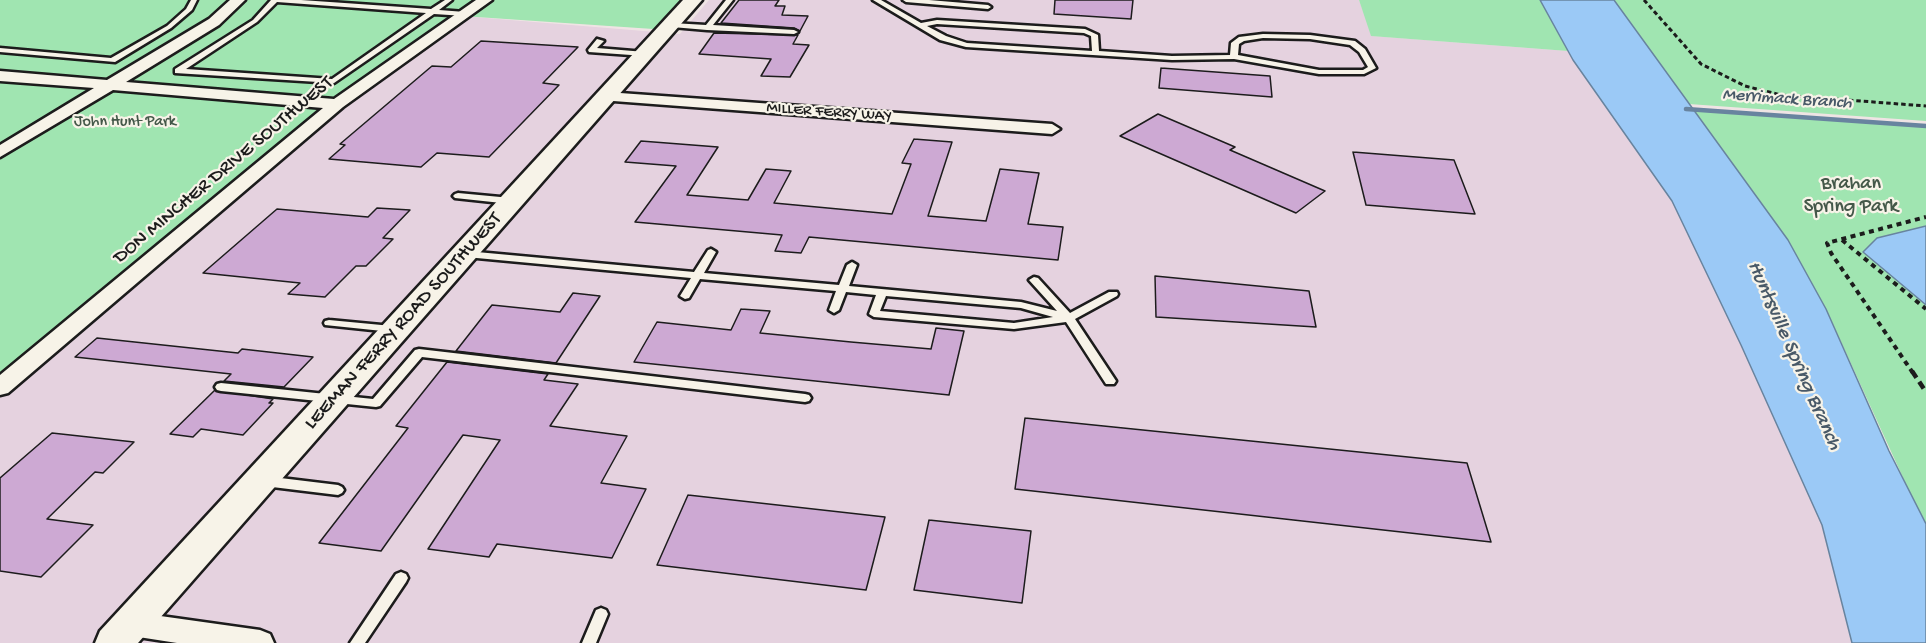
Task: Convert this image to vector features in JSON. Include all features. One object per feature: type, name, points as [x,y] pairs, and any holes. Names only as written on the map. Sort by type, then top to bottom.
[{"type":"street","points":[[0,152],[214,22],[238,0]]},
{"type":"street","name":"DON MINCHER DRIVE SOUTHWEST","points":[[0,387],[337,104],[485,0]]},
{"type":"street","name":"LEEMAN FERRY ROAD SOUTHWEST","points":[[123,633],[693,0]]},
{"type":"street","points":[[0,76],[337,104]]},
{"type":"street","name":"MILLER FERRY WAY","points":[[606,97],[1052,129]]},
{"type":"street","points":[[123,633],[260,643]]},
{"type":"lane","points":[[0,50],[112,60],[169,27],[189,10],[194,0]]},
{"type":"lane","points":[[449,0],[432,11],[334,81],[178,71],[255,21],[275,0],[432,11],[465,14]]},
{"type":"lane","points":[[707,28],[730,0]]},
{"type":"lane","points":[[876,0],[943,38],[966,45],[1096,54],[1234,57],[1319,72],[1365,72],[1372,68],[1362,51],[1352,43],[1310,37],[1263,36],[1242,39],[1234,43],[1234,57]]},
{"type":"lane","points":[[894,10],[902,8],[906,1],[989,3],[983,25]]},
{"type":"lane","points":[[920,25],[937,22],[1085,31],[1094,35],[1096,54]]},
{"type":"lane","points":[[672,25],[794,32]]},
{"type":"lane","points":[[600,42],[592,50],[645,54]]},
{"type":"lane","points":[[458,196],[513,201]]},
{"type":"lane","points":[[685,296],[711,252]]},
{"type":"lane","points":[[466,254],[1021,305],[1069,318]]},
{"type":"lane","points":[[834,310],[852,265]]},
{"type":"lane","points":[[1034,280],[1069,318],[1110,381]]},
{"type":"lane","points":[[882,292],[874,314],[1014,326],[1069,318],[1113,294]]},
{"type":"lane","points":[[330,323],[396,330]]},
{"type":"lane","points":[[221,387],[376,403],[419,353],[805,398]]},
{"type":"lane","points":[[260,481],[338,490]]},
{"type":"lane","points":[[357,643],[400,578]]},
{"type":"lane","points":[[589,643],[601,614]]},
{"type":"path","points":[[1644,0],[1701,64],[1745,86],[1781,95],[1926,105]]},
{"type":"path","points":[[1926,217],[1827,243],[1830,253],[1926,392]]},
{"type":"path","points":[[1841,239],[1926,309]]},
{"type":"shaded area","points":[[709,0],[1359,0],[1372,36],[1568,51],[1672,201],[1741,345],[1822,525],[1852,643],[0,643],[0,387],[337,104],[462,16],[680,34]]},
{"type":"green space","name":"John Hunt Park","points":[[0,0],[693,0],[668,30],[462,16],[337,104],[0,387]]},
{"type":"green space","points":[[1359,0],[1540,0],[1568,51],[1371,36]]},
{"type":"green space","points":[[1614,0],[1926,0],[1926,121],[1689,104]]},
{"type":"green space","name":"Brahan Spring Park","points":[[1694,110],[1926,126],[1926,528],[1826,309],[1788,240]]},
{"type":"water","name":"Huntsville Spring Branch","points":[[1540,0],[1614,0],[1788,240],[1826,309],[1889,451],[1926,524],[1926,643],[1852,643],[1822,525],[1741,345],[1672,201],[1573,60]]},
{"type":"water","points":[[1926,226],[1926,305],[1863,252],[1877,238]]},
{"type":"building","points":[[739,0],[779,0],[775,6],[785,6],[782,15],[808,16],[800,31],[794,28],[721,23]]},
{"type":"building","points":[[1055,0],[1133,0],[1131,19],[1054,14]]},
{"type":"building","points":[[714,33],[798,35],[793,44],[809,45],[790,77],[761,76],[771,59],[699,54]]},
{"type":"building","points":[[481,41],[578,47],[543,83],[559,85],[489,157],[437,153],[421,167],[329,159],[345,145],[340,144],[432,66],[451,67]]},
{"type":"building","points":[[1161,68],[1270,76],[1272,97],[1159,88]]},
{"type":"building","points":[[1158,114],[1235,147],[1230,150],[1325,191],[1296,213],[1120,136]]},
{"type":"building","points":[[914,139],[952,142],[928,216],[986,221],[1000,169],[1039,173],[1028,224],[1063,227],[1058,260],[809,237],[801,253],[775,251],[782,235],[635,222],[676,166],[625,162],[641,141],[718,147],[687,195],[748,200],[766,169],[791,171],[774,203],[892,214],[911,164],[902,163]]},
{"type":"building","points":[[1353,152],[1454,160],[1475,214],[1366,205]]},
{"type":"building","points":[[377,208],[410,210],[383,238],[393,239],[366,266],[356,266],[325,297],[288,294],[300,283],[203,273],[277,209],[368,217]]},
{"type":"building","points":[[1155,276],[1309,291],[1316,327],[1156,317]]},
{"type":"building","points":[[573,293],[600,296],[556,363],[456,351],[492,305],[560,312]]},
{"type":"building","points":[[741,309],[770,311],[760,333],[851,342],[931,349],[936,328],[964,331],[949,395],[634,362],[657,322],[731,330]]},
{"type":"building","points":[[97,338],[238,353],[242,349],[313,357],[284,387],[224,381],[231,374],[75,357]]},
{"type":"building","points":[[447,362],[548,374],[544,380],[578,384],[550,426],[627,436],[601,483],[646,489],[612,558],[497,544],[489,557],[428,549],[500,440],[463,435],[381,551],[319,543],[408,428],[396,426]]},
{"type":"building","points":[[215,390],[273,399],[269,403],[273,403],[243,435],[201,429],[193,437],[170,434]]},
{"type":"building","points":[[1025,418],[1467,463],[1491,542],[1015,489]]},
{"type":"building","points":[[52,433],[134,442],[103,473],[95,472],[47,519],[93,525],[41,577],[0,571],[0,478]]},
{"type":"building","points":[[688,495],[885,517],[866,590],[657,565]]},
{"type":"building","points":[[929,520],[1031,531],[1022,603],[914,590]]},
{"type":"waterway","name":"Merrimack Branch","points":[[1686,109],[1926,126]]}]
